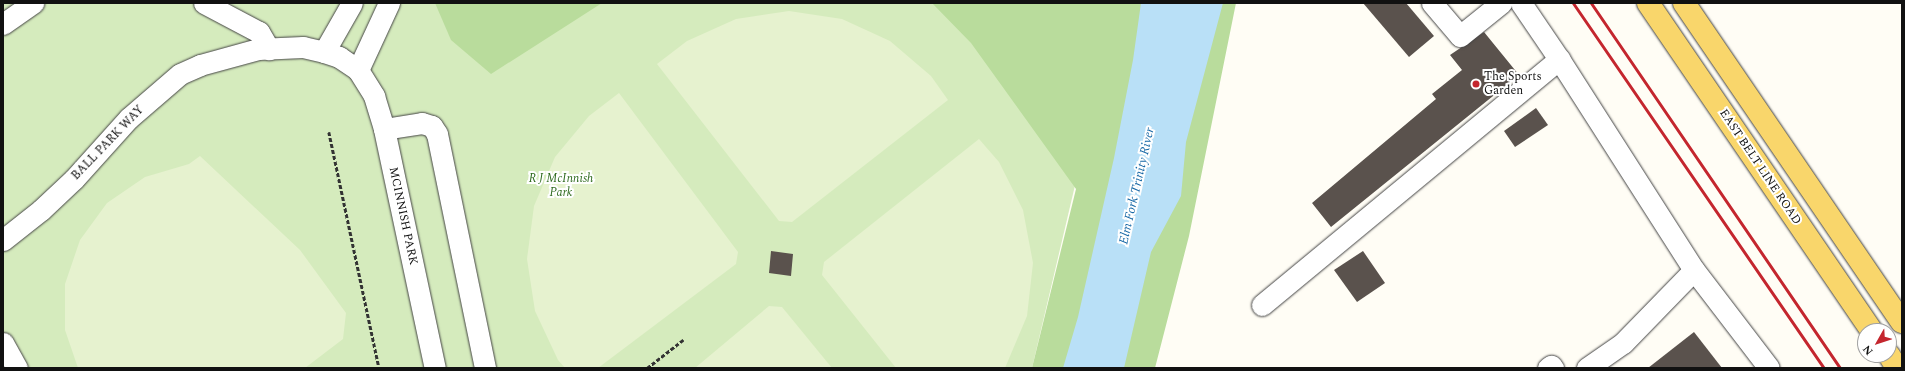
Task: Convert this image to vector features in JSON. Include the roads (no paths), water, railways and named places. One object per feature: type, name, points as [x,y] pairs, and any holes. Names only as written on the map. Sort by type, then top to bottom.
[{"type":"main road","name":"EAST BELT LINE ROAD","points":[[1648,3],[1867,323]]},
{"type":"main road","points":[[1684,3],[1902,322]]},
{"type":"street","points":[[3,24],[33,3]]},
{"type":"street","points":[[204,3],[259,32],[269,49]]},
{"type":"street","points":[[324,52],[352,3]]},
{"type":"street","points":[[358,70],[389,3]]},
{"type":"street","points":[[1432,3],[1460,36],[1501,3]]},
{"type":"street","points":[[1520,3],[1559,59],[1694,270],[1769,368]]},
{"type":"street","name":"BALL PARK WAY","points":[[3,240],[52,199],[129,118],[180,74],[200,65],[269,49],[303,47],[339,57],[358,70]]},
{"type":"street","points":[[1262,305],[1559,59]]},
{"type":"street","name":"MCINNISH PARK","points":[[358,70],[374,96],[384,129],[435,368]]},
{"type":"street","points":[[384,129],[422,123],[432,126],[437,134],[485,368]]},
{"type":"street","points":[[1587,368],[1623,343],[1694,270]]},
{"type":"street","points":[[3,343],[17,368]]},
{"type":"street","points":[[1548,368],[1551,366],[1553,368]]},
{"type":"water","name":"Elm Fork Trinity River","points":[[1141,3],[1223,3],[1186,142],[1181,196],[1151,252],[1124,368],[1063,368],[1078,317],[1114,158],[1133,60]]},
{"type":"railway","points":[[1573,3],[1824,368]]},
{"type":"railway","points":[[1591,3],[1840,368]]},
{"type":"place","name":"The Sports Garden","points":[[1476,84]]},
{"type":"park label","name":"R J McInnish Park","points":[[561,186]]}]
